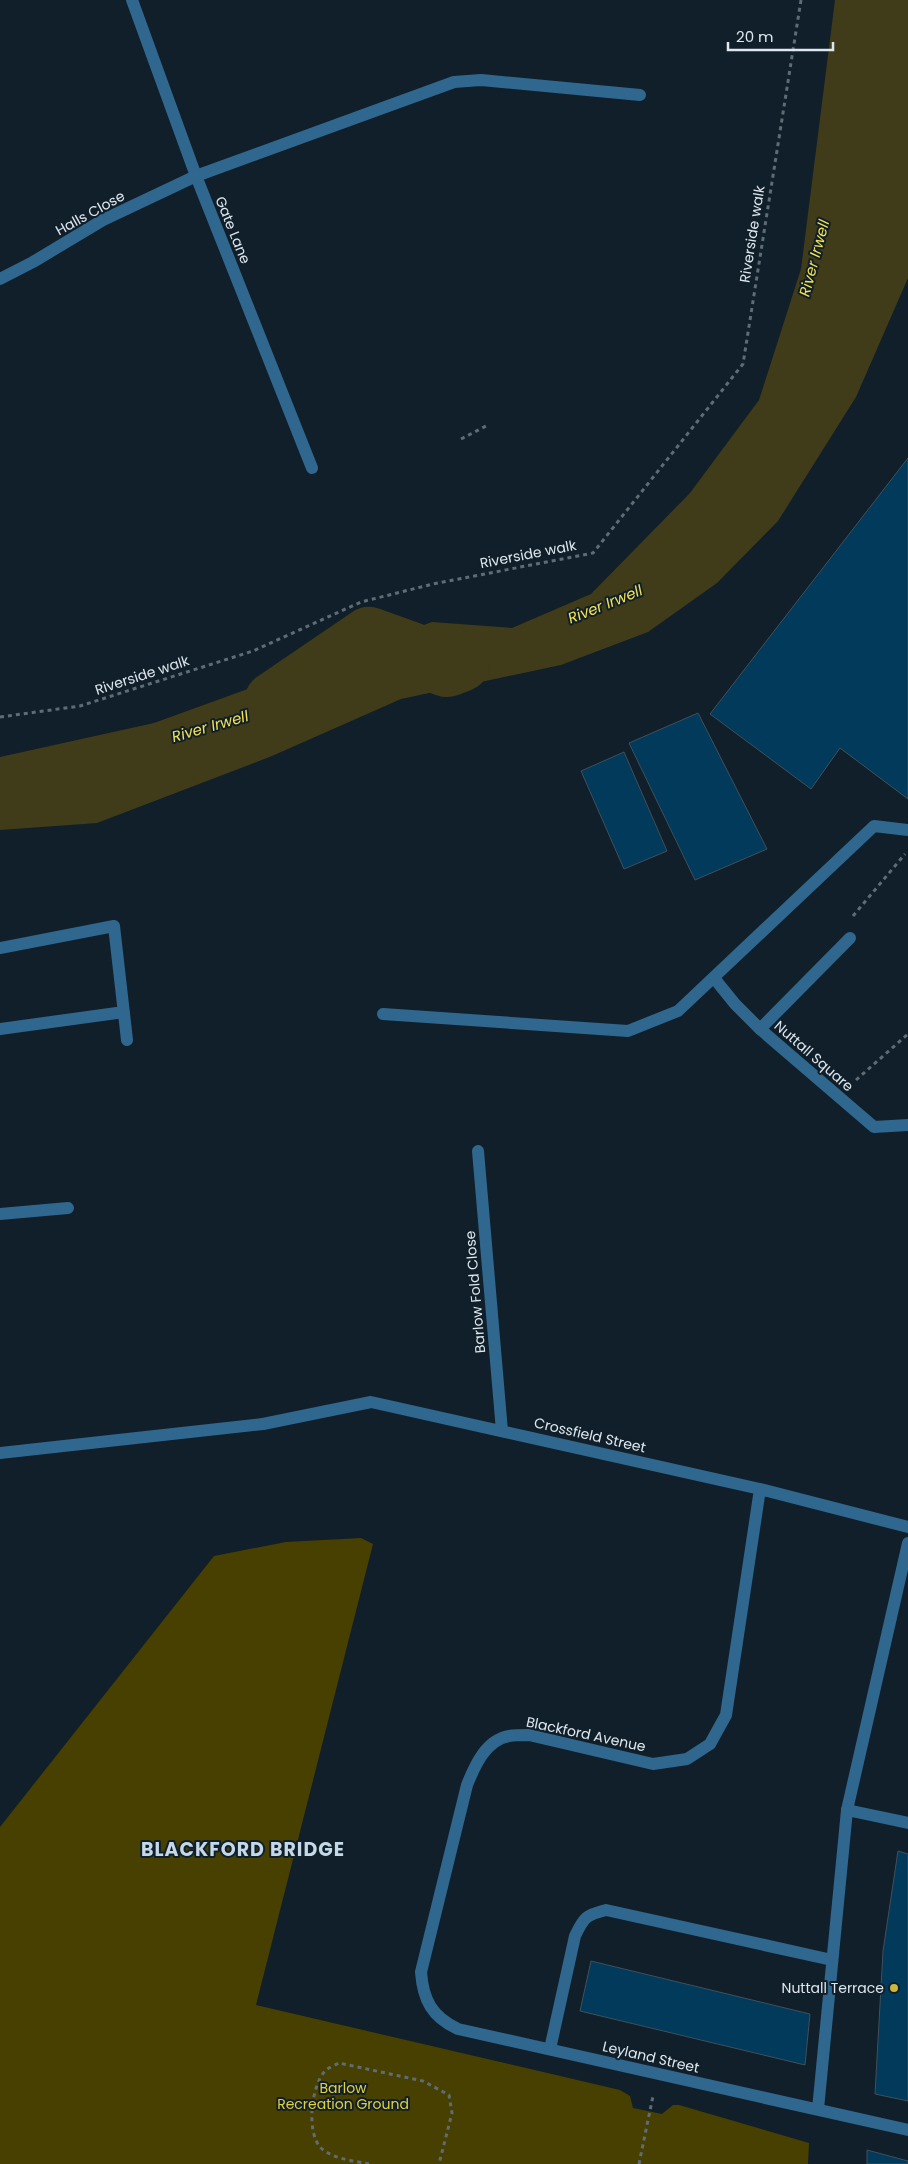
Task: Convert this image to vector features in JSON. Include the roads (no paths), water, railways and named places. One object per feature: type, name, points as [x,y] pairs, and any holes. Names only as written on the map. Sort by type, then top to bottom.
[{"type":"street","name":"Gate Lane","points":[[132,0],[196,176],[312,468]]},
{"type":"street","name":"Halls Close","points":[[0,279],[33,262],[103,220],[196,176],[454,82],[481,80],[640,95]]},
{"type":"street","points":[[383,1014],[628,1031],[678,1011],[874,826],[908,830]]},
{"type":"street","points":[[0,948],[114,926],[127,1040]]},
{"type":"street","name":"Nuttall Square","points":[[850,938],[760,1029],[874,1127],[908,1125]]},
{"type":"street","points":[[714,978],[760,1029]]},
{"type":"street","points":[[0,1029],[124,1012]]},
{"type":"street","name":"Barlow Fold Close","points":[[478,1151],[502,1431]]},
{"type":"street","points":[[0,1214],[68,1208]]},
{"type":"street","name":"Crossfield Street","points":[[0,1453],[263,1424],[371,1402],[760,1489],[908,1527]]},
{"type":"street","name":"Blackford Avenue","points":[[422,1972],[467,1785],[477,1761],[488,1747],[508,1736],[529,1735],[653,1764],[687,1759],[710,1744],[726,1715],[760,1489]]},
{"type":"street","points":[[818,2109],[847,1810],[908,1543]]},
{"type":"street","points":[[847,1810],[908,1823]]},
{"type":"street","points":[[550,2049],[575,1936],[582,1920],[595,1913],[606,1910],[832,1960]]},
{"type":"street","name":"Leyland Street","points":[[422,1972],[422,1986],[429,2006],[444,2022],[458,2029],[908,2130]]},
{"type":"water","points":[[835,0],[908,0],[908,278],[856,397],[778,521],[717,583],[648,632],[561,665],[401,699],[272,756],[97,823],[0,830],[0,757],[154,723],[432,622],[512,628],[591,594],[690,493],[759,400],[801,269]]},
{"type":"waterway","name":"River Irwell","points":[[275,702],[369,638],[447,666],[460,661]]},
{"type":"place","name":"Nuttall Terrace","points":[[894,1988]]},
{"type":"district","name":"BLACKFORD BRIDGE","points":[[243,1849]]},
{"type":"park label","name":"Barlow Recreation Ground","points":[[343,2096]]}]
